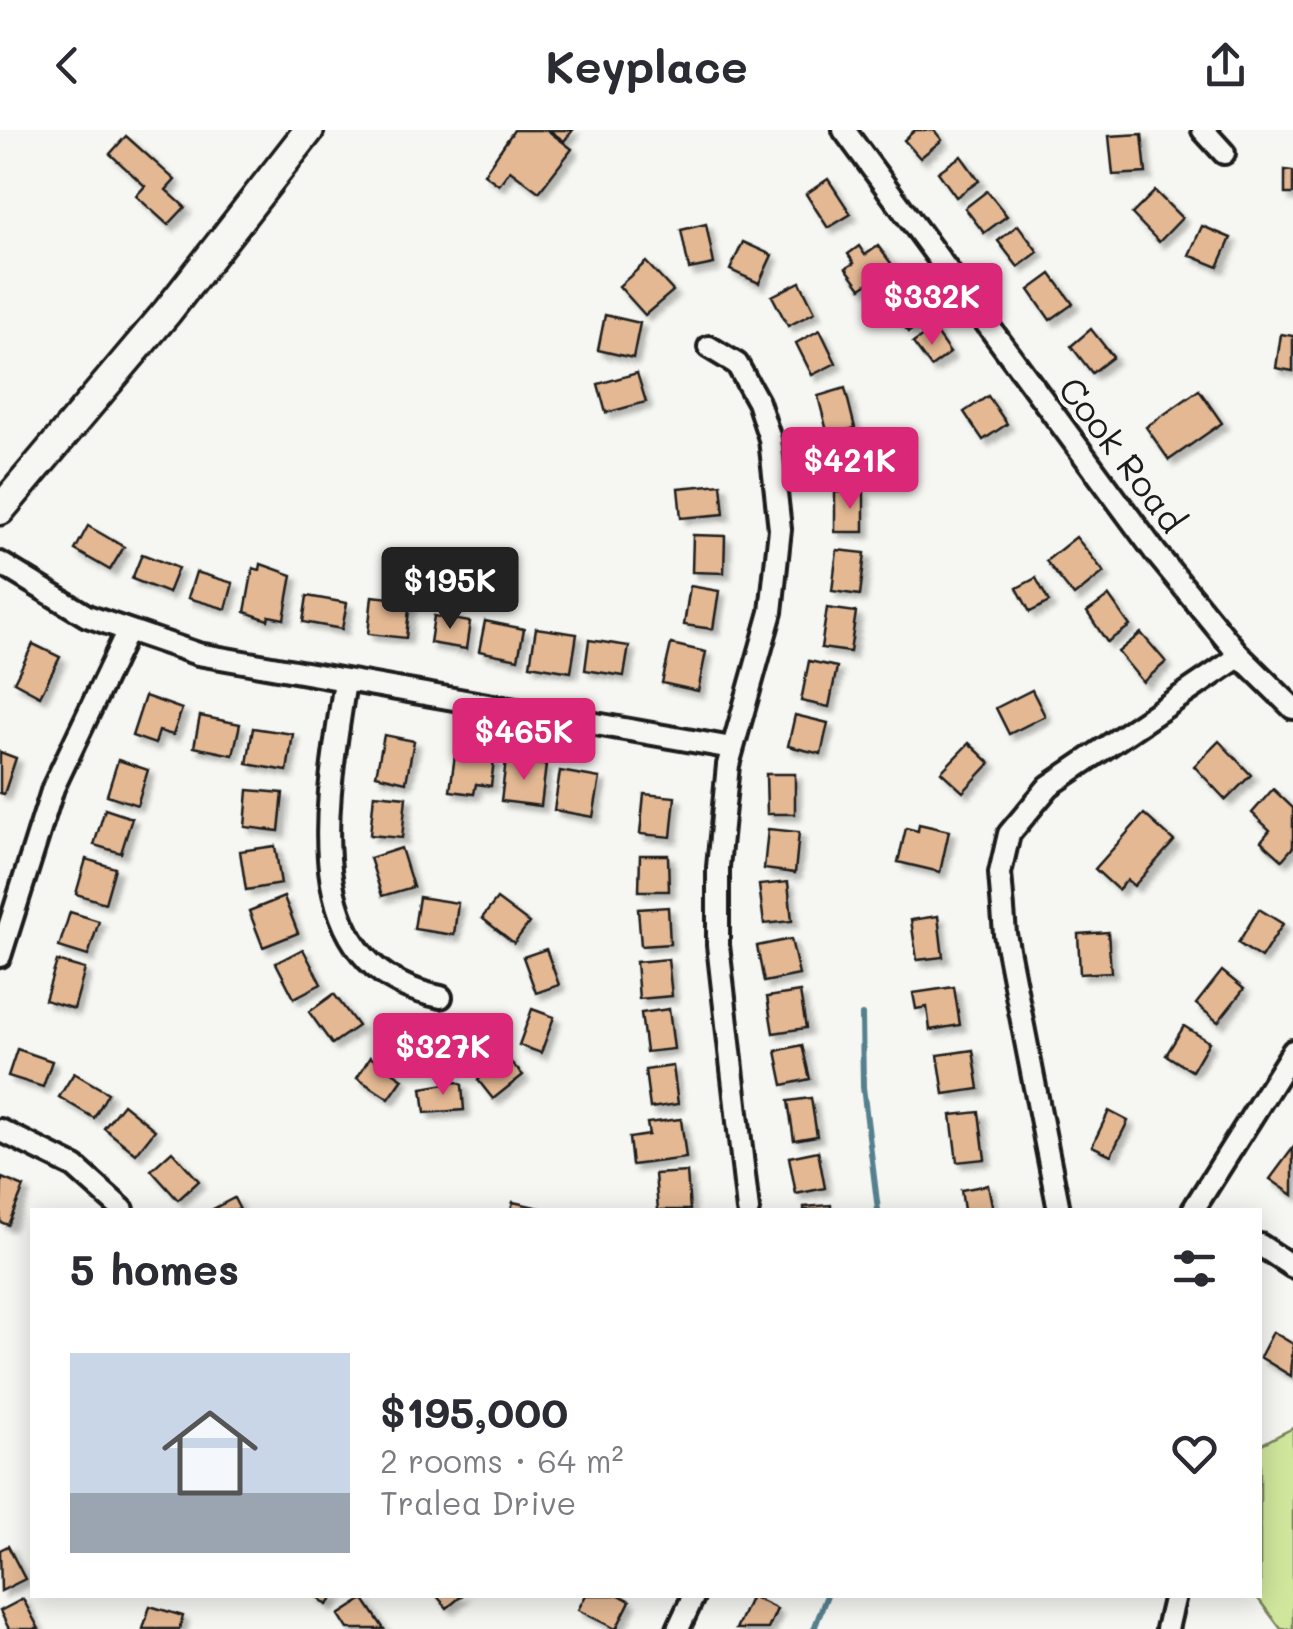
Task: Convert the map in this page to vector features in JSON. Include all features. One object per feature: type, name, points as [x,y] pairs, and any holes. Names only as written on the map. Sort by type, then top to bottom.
[{"type":"main road","points":[[0,510],[167,312],[308,130]]},
{"type":"street","name":"Cook Road","points":[[844,130],[1155,552],[1240,656],[1293,708]]},
{"type":"street","points":[[1203,130],[1224,153]]},
{"type":"street","points":[[709,347],[737,364],[758,402],[770,439],[780,529],[771,612],[732,748],[716,918],[748,1208]]},
{"type":"street","points":[[0,563],[48,594],[127,632],[216,658],[732,748]]},
{"type":"street","points":[[0,956],[53,788],[127,632]]},
{"type":"street","points":[[1059,1208],[1007,950],[1001,903],[1004,849],[1020,816],[1049,786],[1240,656]]},
{"type":"street","points":[[346,682],[326,802],[325,840],[335,895],[356,942],[387,978],[406,990],[442,997]]},
{"type":"street","points":[[1199,1208],[1293,1051]]},
{"type":"street","points":[[0,1130],[75,1167],[122,1208]]},
{"type":"street","points":[[1262,1246],[1293,1267]]},
{"type":"street","points":[[678,1629],[693,1598]]},
{"type":"street","points":[[1167,1629],[1175,1598]]},
{"type":"green space","points":[[1293,1428],[1293,1629],[1281,1629],[1258,1598],[1262,1598],[1262,1444]]},
{"type":"building","points":[[514,130],[547,130],[572,149],[539,192],[510,170],[499,185],[484,174]]},
{"type":"building","points":[[549,130],[573,130],[564,141]]},
{"type":"building","points":[[915,130],[934,130],[942,140],[920,158],[904,140]]},
{"type":"building","points":[[1142,134],[1146,173],[1113,175],[1109,136]]},
{"type":"building","points":[[126,136],[175,180],[166,190],[185,207],[168,225],[136,196],[145,186],[110,154]]},
{"type":"building","points":[[961,156],[979,181],[956,197],[938,172]]},
{"type":"building","points":[[1285,170],[1293,171],[1293,194],[1285,194]]},
{"type":"building","points":[[828,179],[851,214],[828,228],[806,194]]},
{"type":"building","points":[[987,191],[1007,216],[984,233],[965,208]]},
{"type":"building","points":[[1155,191],[1182,218],[1159,242],[1132,214]]},
{"type":"building","points":[[706,224],[714,264],[689,269],[681,230]]},
{"type":"building","points":[[1018,225],[1038,252],[1018,267],[998,241]]},
{"type":"building","points":[[1202,226],[1231,238],[1218,267],[1189,255]]},
{"type":"building","points":[[743,242],[772,255],[759,283],[730,270]]},
{"type":"building","points":[[859,246],[865,255],[878,246],[893,266],[861,288],[846,268],[854,263],[848,254]]},
{"type":"building","points":[[646,262],[673,291],[645,315],[619,286]]},
{"type":"building","points":[[1051,274],[1073,304],[1050,320],[1029,290]]},
{"type":"building","points":[[800,282],[815,312],[788,326],[772,296]]},
{"type":"building","points":[[903,293],[925,319],[909,332],[887,307]]},
{"type":"building","points":[[605,315],[640,323],[633,358],[598,350]]},
{"type":"building","points":[[933,329],[950,353],[931,367],[913,343]]},
{"type":"building","points":[[1091,329],[1113,357],[1092,373],[1071,346]]},
{"type":"building","points":[[820,330],[836,363],[812,375],[796,343]]},
{"type":"building","points":[[1281,334],[1293,336],[1293,371],[1276,368]]},
{"type":"building","points":[[637,373],[646,402],[606,413],[598,384]]},
{"type":"building","points":[[845,388],[855,428],[828,435],[818,396]]},
{"type":"building","points":[[1199,390],[1222,423],[1169,460],[1146,427]]},
{"type":"building","points":[[988,396],[1007,424],[983,440],[964,412]]},
{"type":"building","points":[[721,484],[724,514],[681,518],[678,488]]},
{"type":"building","points":[[835,492],[864,492],[864,532],[835,532]]},
{"type":"building","points":[[88,526],[124,547],[110,570],[75,550]]},
{"type":"building","points":[[693,535],[725,536],[724,573],[692,572]]},
{"type":"building","points":[[1076,537],[1104,572],[1074,596],[1046,561]]},
{"type":"building","points":[[837,550],[865,553],[860,595],[832,591]]},
{"type":"building","points":[[142,554],[178,568],[168,593],[132,579]]},
{"type":"building","points":[[261,564],[292,575],[284,619],[269,616],[268,620],[245,612],[253,568],[260,570]]},
{"type":"building","points":[[196,572],[233,583],[226,609],[188,598]]},
{"type":"building","points":[[1036,578],[1049,602],[1030,612],[1017,588]]},
{"type":"building","points":[[690,586],[719,591],[713,629],[684,625]]},
{"type":"building","points":[[307,596],[347,603],[342,629],[303,622]]},
{"type":"building","points":[[372,596],[410,600],[406,638],[368,634]]},
{"type":"building","points":[[1109,596],[1130,626],[1107,642],[1087,612]]},
{"type":"building","points":[[827,608],[856,612],[850,652],[821,648]]},
{"type":"building","points":[[434,616],[470,622],[466,649],[430,643]]},
{"type":"building","points":[[485,621],[524,629],[518,659],[479,651]]},
{"type":"building","points":[[536,628],[577,634],[571,672],[530,665]]},
{"type":"building","points":[[1141,633],[1166,662],[1143,682],[1118,652]]},
{"type":"building","points":[[589,640],[629,646],[624,676],[585,670]]},
{"type":"building","points":[[33,644],[60,657],[40,696],[14,682]]},
{"type":"building","points":[[671,644],[706,652],[698,691],[662,683]]},
{"type":"building","points":[[809,661],[837,667],[829,707],[801,701]]},
{"type":"building","points":[[1032,690],[1045,716],[1009,734],[996,708]]},
{"type":"building","points":[[145,696],[182,709],[173,735],[159,731],[155,744],[132,736]]},
{"type":"building","points":[[795,715],[828,723],[821,754],[788,746]]},
{"type":"building","points":[[200,716],[240,724],[233,755],[194,747]]},
{"type":"building","points":[[253,728],[293,734],[287,771],[247,764]]},
{"type":"building","points":[[384,735],[414,741],[406,782],[376,775]]},
{"type":"building","points":[[1219,741],[1251,775],[1226,800],[1194,766]]},
{"type":"building","points":[[969,743],[990,763],[963,792],[941,772]]},
{"type":"building","points":[[0,752],[16,758],[4,794],[0,793]]},
{"type":"building","points":[[455,755],[494,759],[491,786],[476,784],[474,794],[450,791]]},
{"type":"building","points":[[118,760],[148,770],[137,805],[107,795]]},
{"type":"building","points":[[506,760],[546,765],[541,806],[501,801]]},
{"type":"building","points":[[560,771],[600,778],[593,817],[554,810]]},
{"type":"building","points":[[766,774],[795,774],[795,814],[767,814]]},
{"type":"building","points":[[1273,789],[1293,808],[1293,847],[1282,860],[1261,841],[1270,830],[1252,813]]},
{"type":"building","points":[[248,790],[283,793],[279,831],[245,827]]},
{"type":"building","points":[[374,794],[406,797],[402,838],[370,835]]},
{"type":"building","points":[[644,794],[675,797],[671,837],[640,834]]},
{"type":"building","points":[[105,809],[132,818],[121,853],[94,845]]},
{"type":"building","points":[[1144,814],[1174,841],[1134,886],[1127,880],[1118,890],[1095,869]]},
{"type":"building","points":[[919,824],[949,831],[940,872],[898,862],[906,828],[918,831]]},
{"type":"building","points":[[768,829],[799,832],[795,873],[764,869]]},
{"type":"building","points":[[275,846],[281,884],[246,890],[240,851]]},
{"type":"building","points":[[401,848],[413,887],[382,896],[370,858]]},
{"type":"building","points":[[640,855],[668,855],[669,891],[639,891]]},
{"type":"building","points":[[86,859],[115,868],[105,903],[76,894]]},
{"type":"building","points":[[788,882],[792,921],[764,924],[759,885]]},
{"type":"building","points":[[284,897],[298,933],[263,947],[249,911]]},
{"type":"building","points":[[419,897],[458,903],[454,935],[414,929]]},
{"type":"building","points":[[497,899],[529,923],[514,943],[482,918]]},
{"type":"building","points":[[668,907],[670,944],[641,946],[638,909]]},
{"type":"building","points":[[1259,909],[1283,924],[1261,958],[1238,943]]},
{"type":"building","points":[[70,912],[99,921],[88,956],[59,947]]},
{"type":"building","points":[[938,916],[943,957],[917,960],[911,920]]},
{"type":"building","points":[[1108,932],[1111,972],[1080,974],[1078,934]]},
{"type":"building","points":[[791,939],[799,975],[764,982],[757,946]]},
{"type":"building","points":[[303,949],[321,984],[294,998],[276,963]]},
{"type":"building","points":[[546,949],[559,985],[536,993],[523,957]]},
{"type":"building","points":[[668,959],[672,996],[639,999],[636,962]]},
{"type":"building","points":[[57,961],[85,969],[74,1009],[45,1000]]},
{"type":"building","points":[[1222,971],[1244,989],[1218,1022],[1196,1004]]},
{"type":"building","points":[[954,987],[960,1025],[930,1030],[927,1007],[916,1009],[913,993]]},
{"type":"building","points":[[800,992],[806,1028],[773,1033],[767,997]]},
{"type":"building","points":[[334,994],[358,1026],[332,1044],[309,1012]]},
{"type":"building","points":[[532,1009],[554,1017],[541,1053],[519,1045]]},
{"type":"building","points":[[669,1009],[674,1049],[646,1052],[641,1013]]},
{"type":"building","points":[[1184,1026],[1209,1042],[1192,1071],[1166,1055]]},
{"type":"building","points":[[802,1045],[810,1079],[783,1085],[776,1051]]},
{"type":"building","points":[[17,1049],[52,1061],[43,1087],[8,1076]]},
{"type":"building","points":[[973,1050],[979,1089],[944,1094],[938,1055]]},
{"type":"building","points":[[504,1055],[523,1075],[493,1099],[478,1080]]},
{"type":"building","points":[[370,1057],[403,1079],[389,1099],[357,1078]]},
{"type":"building","points":[[673,1066],[678,1104],[650,1108],[645,1070]]},
{"type":"building","points":[[74,1073],[108,1093],[94,1118],[59,1097]]},
{"type":"building","points":[[457,1082],[462,1085],[464,1110],[425,1113],[422,1088]]},
{"type":"building","points":[[811,1098],[817,1136],[794,1140],[788,1101]]},
{"type":"building","points":[[123,1104],[155,1130],[136,1154],[104,1128]]},
{"type":"building","points":[[1109,1111],[1128,1121],[1111,1155],[1092,1146]]},
{"type":"building","points":[[979,1112],[985,1159],[957,1162],[951,1115]]},
{"type":"building","points":[[681,1119],[686,1158],[632,1165],[629,1138],[649,1135],[647,1123]]},
{"type":"building","points":[[1293,1148],[1293,1195],[1270,1179]]},
{"type":"building","points":[[172,1151],[199,1181],[178,1200],[151,1170]]},
{"type":"building","points":[[818,1151],[825,1188],[796,1194],[789,1157]]},
{"type":"building","points":[[687,1172],[690,1208],[658,1208],[655,1174]]},
{"type":"building","points":[[2,1178],[24,1187],[8,1225],[0,1222]]},
{"type":"building","points":[[988,1185],[993,1208],[964,1208],[961,1190]]},
{"type":"building","points":[[234,1198],[239,1208],[215,1208]]},
{"type":"building","points":[[513,1202],[540,1208],[512,1208]]},
{"type":"building","points":[[1273,1332],[1293,1344],[1291,1376],[1262,1358]]},
{"type":"building","points":[[8,1546],[25,1579],[1,1591],[0,1550]]},
{"type":"building","points":[[439,1598],[459,1598],[447,1608]]},
{"type":"building","points":[[584,1598],[630,1601],[616,1629],[578,1610]]},
{"type":"building","points":[[750,1598],[777,1609],[768,1629],[736,1629]]},
{"type":"building","points":[[23,1599],[39,1629],[9,1629],[0,1611]]},
{"type":"building","points":[[364,1599],[384,1629],[348,1629],[339,1615]]},
{"type":"building","points":[[150,1606],[183,1616],[179,1629],[143,1629]]},
{"type":"waterway","points":[[862,1015],[863,1087],[878,1208]]},
{"type":"waterway","points":[[814,1629],[826,1598]]}]
